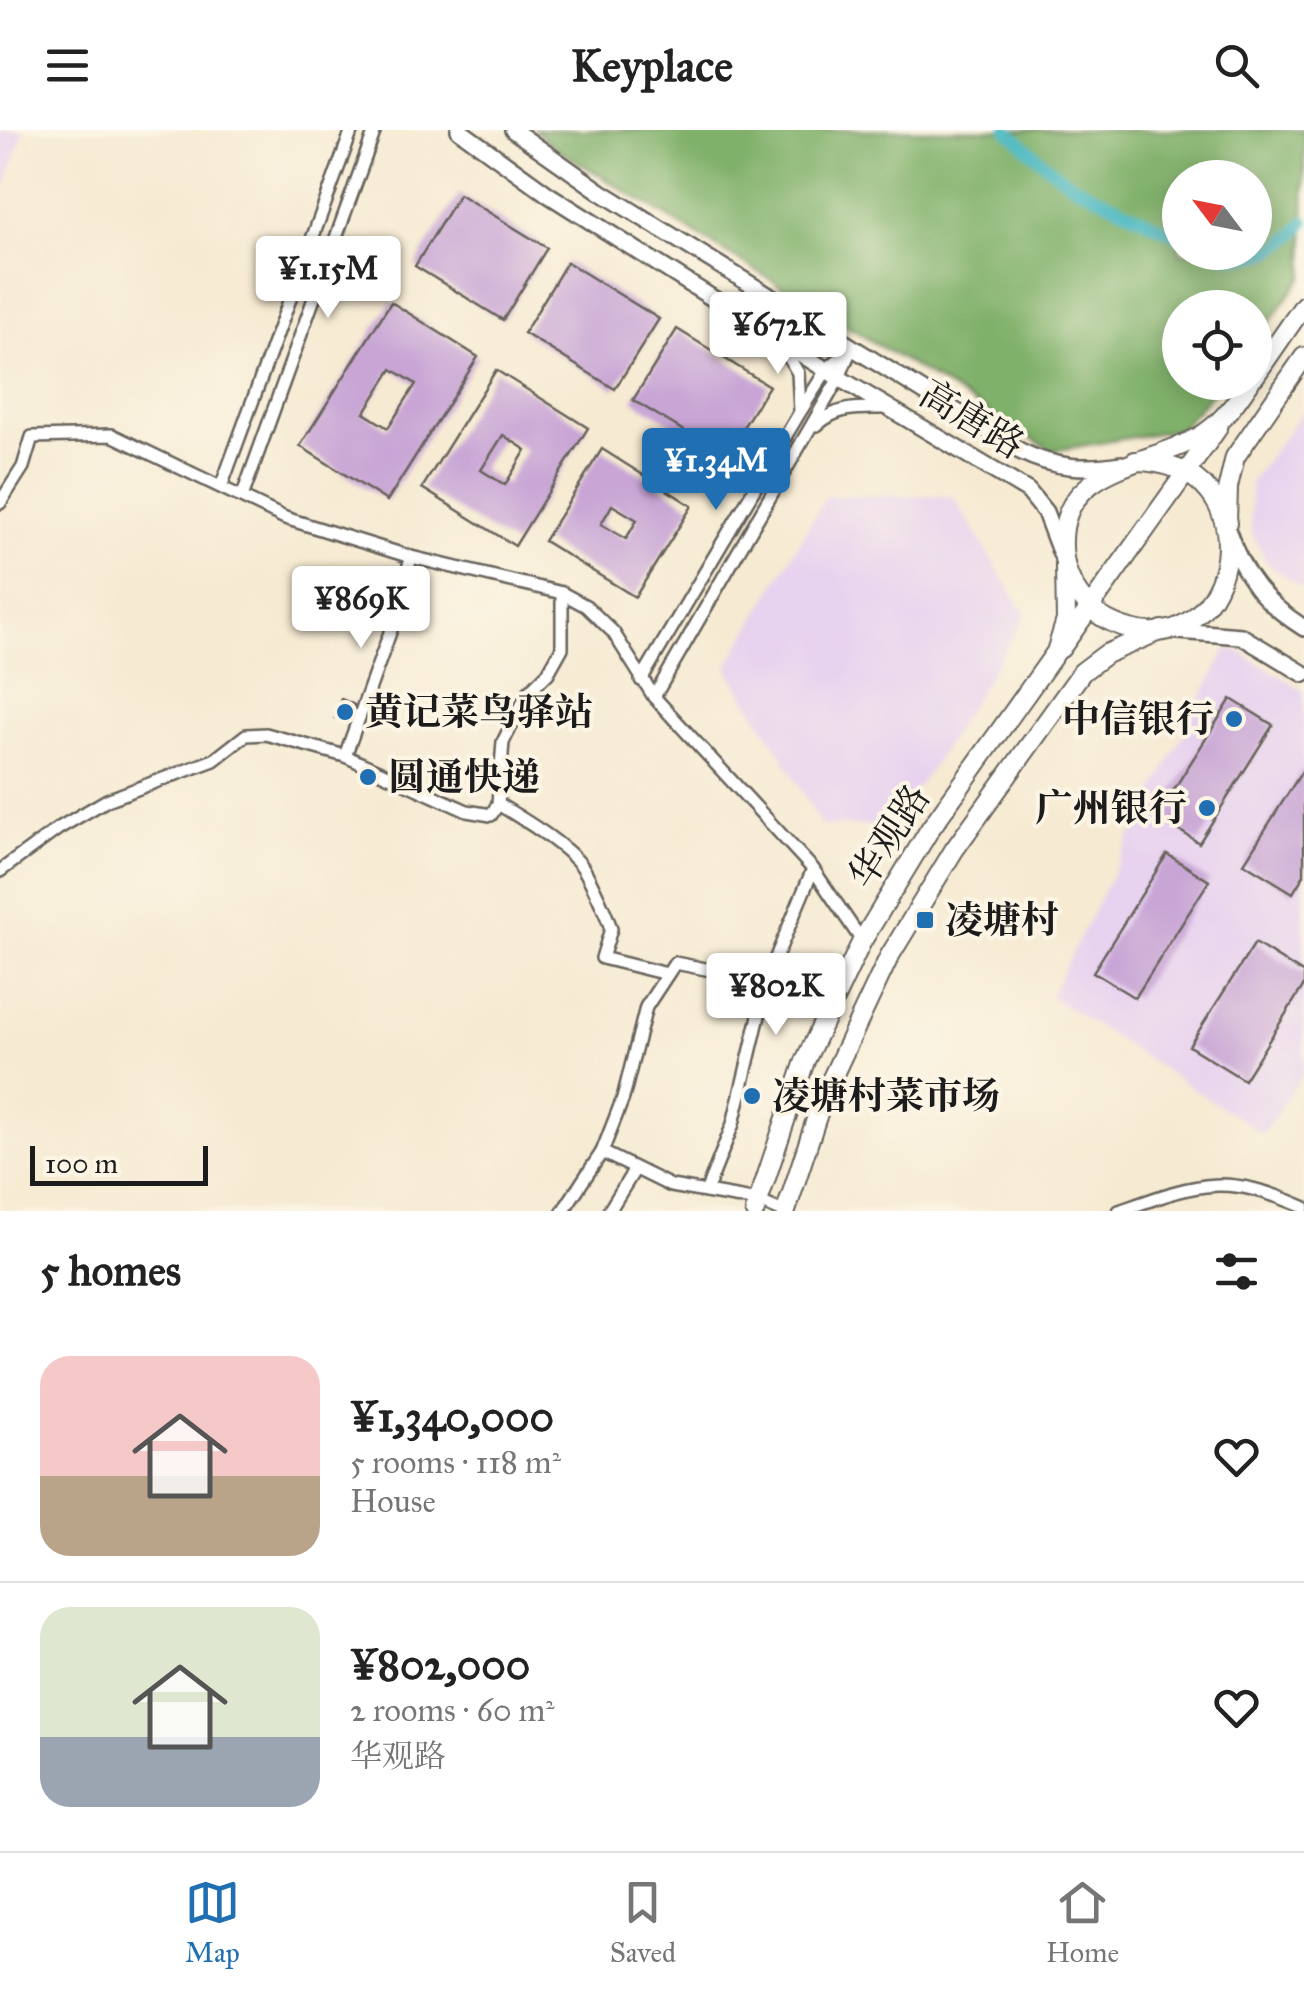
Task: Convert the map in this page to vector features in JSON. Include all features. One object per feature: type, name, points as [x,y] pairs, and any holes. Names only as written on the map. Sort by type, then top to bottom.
[{"type":"main road","points":[[1272,351],[1304,305]]},
{"type":"main road","points":[[1226,528],[1234,457],[1304,357]]},
{"type":"main road","points":[[1050,662],[1092,610],[1237,400]]},
{"type":"main road","points":[[1135,461],[1204,434],[1231,408]]},
{"type":"main road","points":[[1135,461],[1158,463],[1187,475],[1210,495],[1226,528]]},
{"type":"main road","name":"华观路","points":[[756,1206],[805,1061],[862,941],[930,829],[1050,662],[1062,638],[1066,620],[1062,534],[1069,512],[1084,490],[1103,474],[1135,461]]},
{"type":"main road","name":"华观路","points":[[784,1211],[824,1095],[853,1029],[888,957],[932,884],[1082,672],[1106,654],[1198,613],[1214,596],[1225,572],[1226,528]]},
{"type":"main road","points":[[1065,566],[1074,588],[1092,610],[1124,627],[1162,630]]},
{"type":"street","points":[[221,487],[352,130]]},
{"type":"street","points":[[242,498],[374,130]]},
{"type":"street","name":"高唐路","points":[[460,130],[549,195],[1028,491],[1052,526],[1065,566]]},
{"type":"street","name":"高唐路","points":[[513,130],[601,192],[850,348],[1036,458],[1077,468],[1135,461]]},
{"type":"street","points":[[775,337],[798,373],[800,412]]},
{"type":"street","points":[[641,680],[800,412],[850,348]]},
{"type":"street","points":[[654,697],[807,434],[833,374]]},
{"type":"street","points":[[807,434],[845,409],[890,408]]},
{"type":"street","points":[[0,503],[23,468],[32,437],[112,435],[285,518],[411,557],[562,593],[586,606],[612,632],[654,697],[813,869],[862,941]]},
{"type":"street","points":[[1226,528],[1250,583],[1273,608],[1304,628]]},
{"type":"street","points":[[345,756],[396,616],[411,557]]},
{"type":"street","points":[[0,871],[59,828],[107,800],[214,760],[246,735],[266,734],[345,756],[467,811],[491,816],[498,804],[502,742],[528,693],[548,673],[562,648],[562,593]]},
{"type":"street","points":[[1162,630],[1240,636],[1304,674]]},
{"type":"street","points":[[498,804],[583,867],[612,929],[602,958],[667,974]]},
{"type":"street","points":[[706,1192],[733,1124],[768,980],[787,925],[813,869]]},
{"type":"street","points":[[563,1211],[602,1152],[623,1098],[646,1007],[675,962],[768,980]]},
{"type":"street","points":[[602,1152],[671,1186],[784,1211]]},
{"type":"street","points":[[609,1211],[635,1169]]},
{"type":"street","points":[[1119,1211],[1207,1183],[1248,1186],[1304,1207]]},
{"type":"shaded area","points":[[0,130],[24,130],[0,202]]},
{"type":"shaded area","points":[[1304,409],[1304,589],[1268,565],[1251,530],[1250,483]]},
{"type":"shaded area","points":[[826,496],[953,496],[1026,615],[931,769],[886,826],[821,826],[727,668]]},
{"type":"shaded area","points":[[1227,648],[1239,651],[1304,691],[1304,1071],[1263,1134],[1050,996]]},
{"type":"green space","points":[[534,130],[1304,130],[1304,275],[1272,319],[1272,290],[1162,290],[1162,400],[1206,400],[1180,429],[1052,451],[558,150]]},
{"type":"building","points":[[459,194],[547,248],[503,320],[415,266]]},
{"type":"building","points":[[567,262],[659,319],[615,389],[524,333]]},
{"type":"building","points":[[391,302],[478,357],[387,501],[300,446]],"holes":[[[392,369],[416,384],[388,428],[364,413]]]},
{"type":"building","points":[[677,329],[769,386],[725,456],[633,400]]},
{"type":"building","points":[[496,370],[588,428],[515,546],[422,488]],"holes":[[[503,435],[526,450],[505,485],[481,470]]]},
{"type":"building","points":[[602,449],[692,506],[635,597],[544,541]],"holes":[[[612,505],[637,520],[626,539],[601,524]]]},
{"type":"building","points":[[341,699],[354,705],[347,722],[335,718]]},
{"type":"building","points":[[1231,699],[1273,725],[1199,843],[1157,816]]},
{"type":"building","points":[[1304,768],[1304,875],[1293,893],[1244,863]]},
{"type":"building","points":[[1167,854],[1209,881],[1135,998],[1093,972]]},
{"type":"building","points":[[1255,943],[1304,974],[1304,985],[1244,1080],[1189,1046]]},
{"type":"waterway","points":[[1007,130],[1072,184],[1162,228]]},
{"type":"waterway","points":[[1272,250],[1304,222]]},
{"type":"place","name":"黄记菜鸟驿站","points":[[345,712]]},
{"type":"place","name":"中信银行","points":[[1234,719]]},
{"type":"place","name":"圆通快递","points":[[368,777]]},
{"type":"place","name":"广州银行","points":[[1207,808]]},
{"type":"place","name":"凌塘村","points":[[925,920]]},
{"type":"place","name":"凌塘村菜市场","points":[[752,1096]]}]
